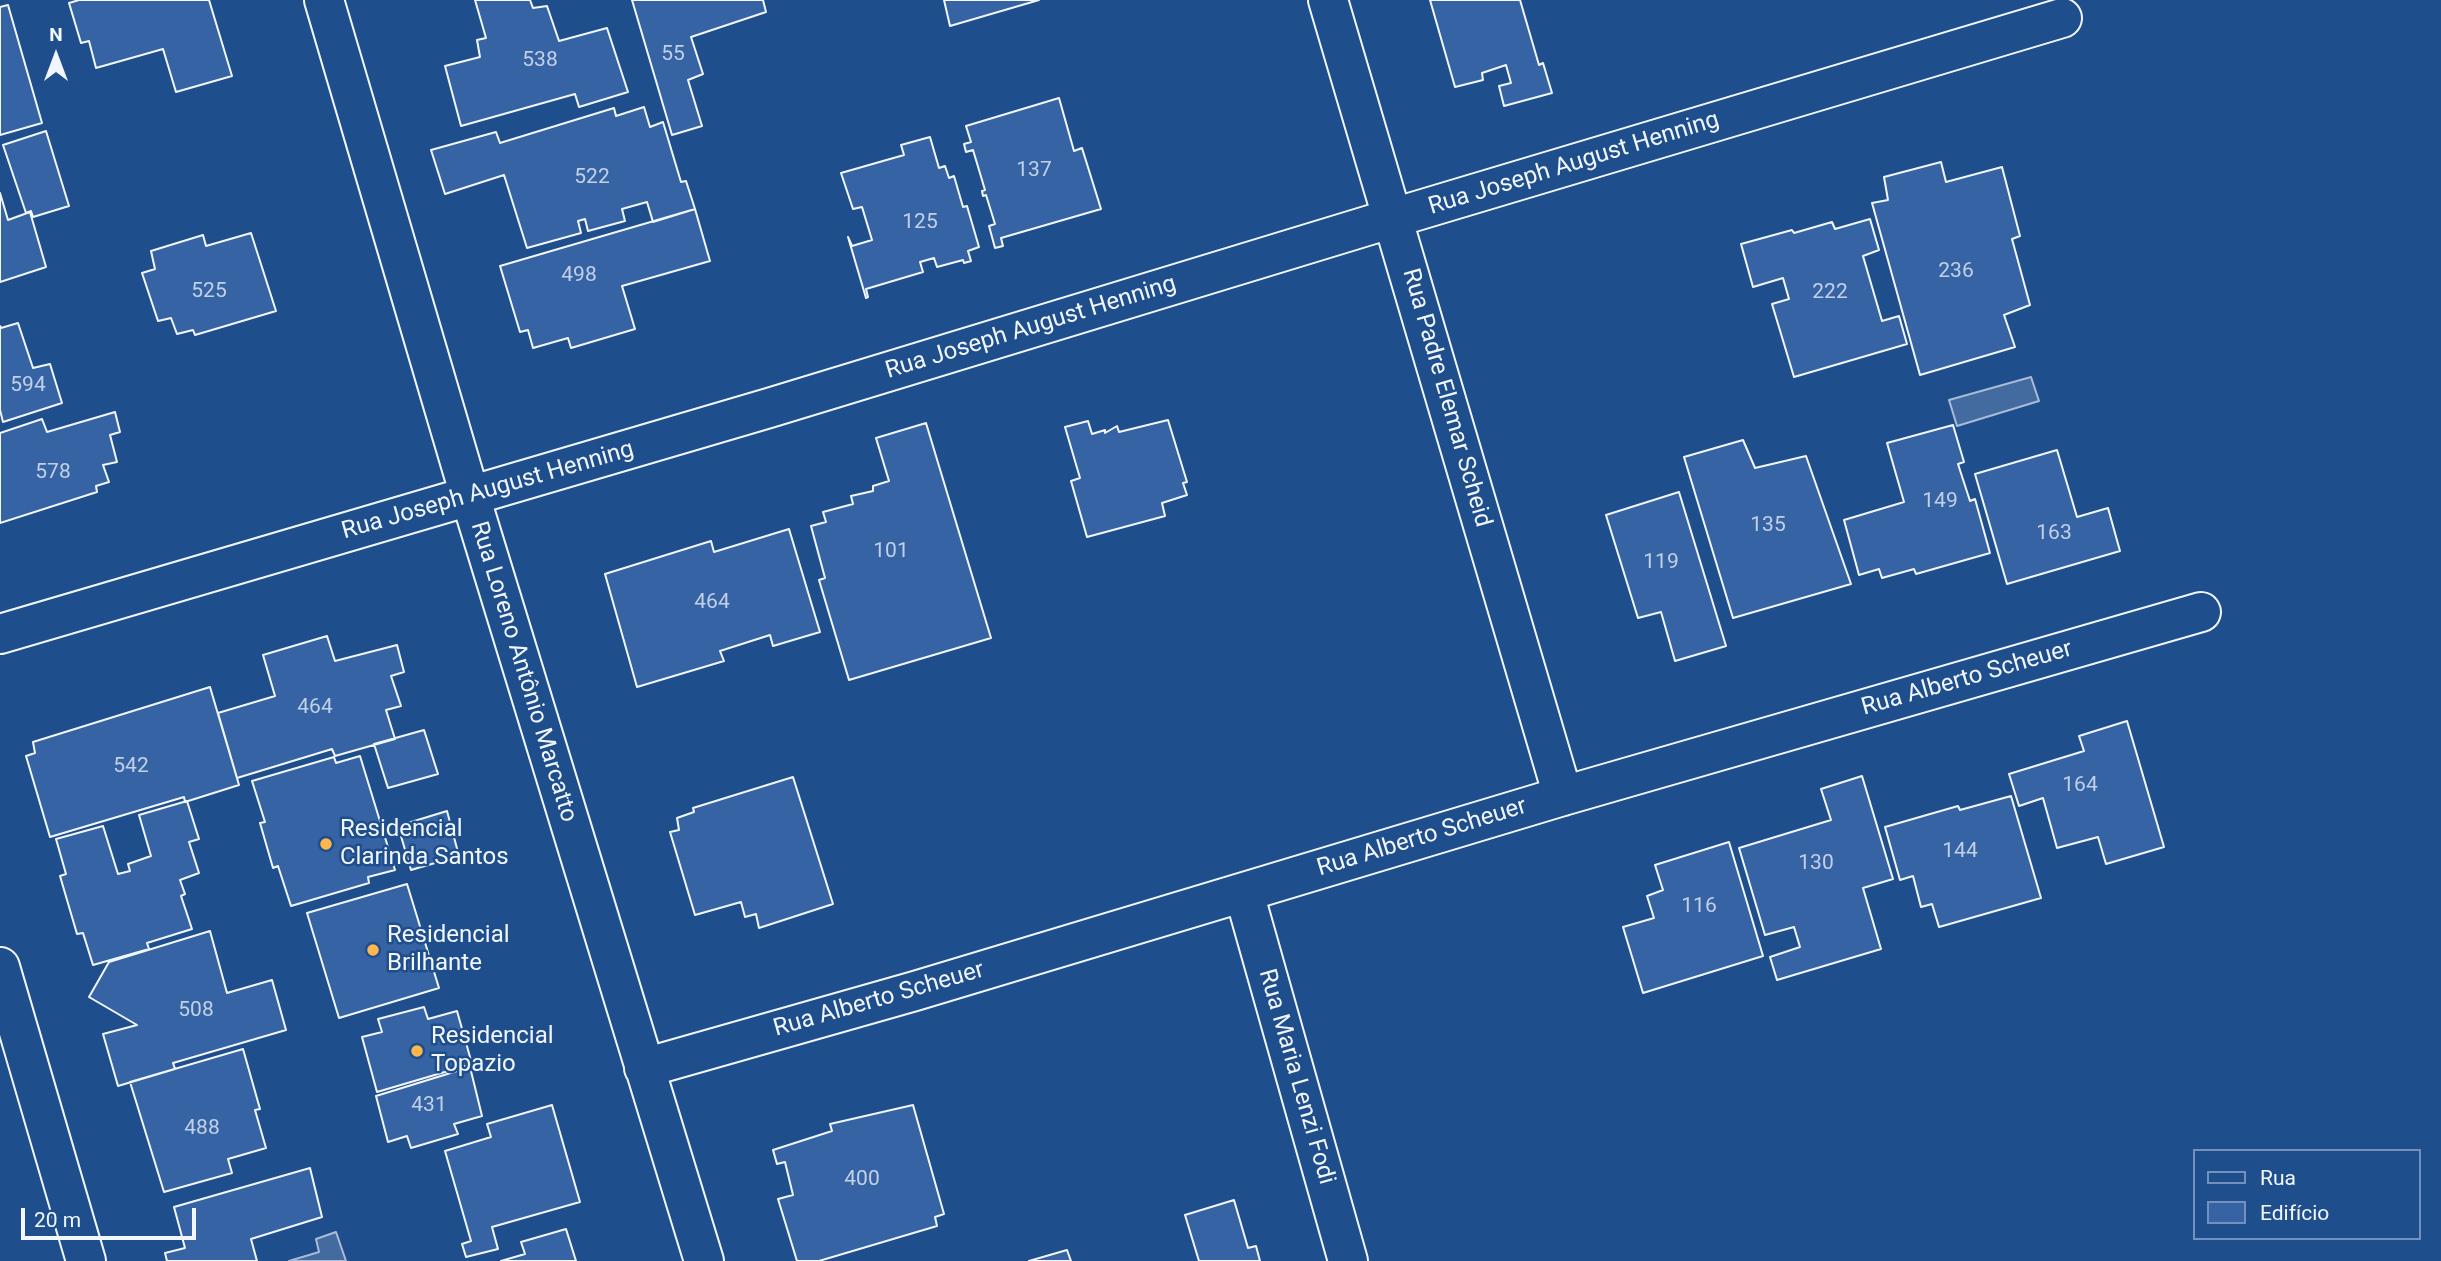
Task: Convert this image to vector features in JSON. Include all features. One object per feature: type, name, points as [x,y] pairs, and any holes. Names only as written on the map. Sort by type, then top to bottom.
[{"type":"street","name":"Rua Loreno Antônio Marcatto","points":[[324,0],[470,496],[704,1261]]},
{"type":"street","name":"Rua Padre Elemar Scheid","points":[[1328,0],[1563,796]]},
{"type":"street","name":"Rua Joseph August Henning","points":[[0,634],[769,408],[2062,18]]},
{"type":"street","name":"Rua Alberto Scheuer","points":[[644,1068],[1244,893],[1563,796],[2201,612]]},
{"type":"street","name":"Rua Maria Lenzi Fodi","points":[[1244,893],[1348,1261]]},
{"type":"street","points":[[0,967],[86,1261]]},
{"type":"water","points":[[2031,377],[2039,401],[1957,426],[1949,400]]},
{"type":"water","points":[[336,1232],[346,1261],[289,1261],[319,1252],[316,1239]]},
{"type":"building","points":[[79,0],[209,0],[232,76],[176,92],[163,49],[96,68],[89,41],[81,43],[69,3]]},
{"type":"building","points":[[475,0],[530,0],[533,8],[547,6],[559,41],[607,28],[628,92],[579,107],[575,94],[461,126],[445,66],[480,57],[477,40],[486,38]]},
{"type":"building","points":[[632,0],[763,0],[766,12],[691,37],[703,74],[688,80],[702,126],[672,135]]},
{"type":"building","points":[[944,0],[1039,0],[950,26]]},
{"type":"building","points":[[1430,0],[1520,0],[1539,65],[1543,63],[1552,93],[1504,106],[1499,86],[1511,83],[1506,65],[1482,73],[1483,80],[1455,87]]},
{"type":"building","points":[[8,5],[42,123],[0,135],[0,7]]},
{"type":"building","points":[[1059,98],[1074,151],[1082,148],[1101,209],[1001,238],[1003,246],[995,248],[989,226],[995,224],[986,195],[983,196],[982,191],[985,190],[973,150],[966,152],[964,144],[971,142],[966,126]]},
{"type":"building","points":[[644,107],[650,127],[663,122],[681,182],[686,181],[695,209],[653,222],[647,202],[622,209],[625,221],[588,231],[585,219],[578,221],[581,233],[527,248],[504,175],[445,194],[431,150],[496,132],[500,143],[614,108],[616,116]]},
{"type":"building","points":[[46,131],[69,206],[33,217],[31,211],[26,213],[3,145]]},
{"type":"building","points":[[930,137],[939,168],[945,166],[949,178],[954,176],[963,207],[967,206],[979,247],[968,251],[971,261],[964,263],[963,260],[937,267],[934,258],[920,262],[923,272],[866,289],[866,298],[848,237],[852,246],[872,240],[862,207],[853,209],[841,173],[904,155],[901,145]]},
{"type":"building","points":[[1941,162],[1946,182],[2002,167],[2020,236],[2012,239],[2030,305],[2004,315],[2015,347],[1920,375],[1872,203],[1888,200],[1884,177]]},
{"type":"building","points":[[0,193],[8,220],[30,212],[46,267],[0,282]]},
{"type":"building","points":[[695,209],[710,261],[622,286],[635,329],[571,348],[568,338],[533,348],[528,330],[520,332],[500,266]]},
{"type":"building","points":[[1870,219],[1879,250],[1863,256],[1882,321],[1899,316],[1907,344],[1794,377],[1772,304],[1789,299],[1783,278],[1753,287],[1741,244],[1832,222],[1835,229]]},
{"type":"building","points":[[251,233],[276,311],[195,335],[193,330],[177,334],[171,318],[158,321],[142,273],[155,269],[151,251],[203,235],[206,246]]},
{"type":"building","points":[[18,323],[33,368],[50,364],[62,403],[3,422],[0,410],[0,326],[1,328]]},
{"type":"building","points":[[115,412],[120,432],[110,435],[117,462],[103,465],[109,482],[96,486],[97,492],[0,523],[0,433],[42,419],[47,432]]},
{"type":"building","points":[[1168,420],[1187,482],[1183,483],[1187,495],[1162,503],[1165,516],[1087,537],[1071,481],[1080,478],[1065,427],[1088,421],[1092,434],[1105,430],[1105,433],[1117,426],[1119,432]]},
{"type":"building","points":[[926,423],[991,638],[849,680],[819,580],[825,578],[811,526],[826,522],[823,512],[853,504],[851,496],[873,491],[873,486],[889,481],[876,438]]},
{"type":"building","points":[[1953,425],[1964,462],[1958,464],[1970,501],[1975,499],[1990,553],[1916,574],[1914,569],[1882,578],[1879,569],[1859,575],[1844,520],[1904,502],[1887,443]]},
{"type":"building","points":[[1743,440],[1755,468],[1806,456],[1851,584],[1733,618],[1684,457]]},
{"type":"building","points":[[2057,450],[2077,517],[2108,508],[2120,551],[2007,584],[1975,474]]},
{"type":"building","points":[[1679,492],[1726,646],[1675,661],[1661,612],[1638,618],[1606,515]]},
{"type":"building","points":[[789,529],[820,632],[773,646],[770,635],[720,651],[724,661],[637,687],[605,574],[711,541],[714,552]]},
{"type":"building","points":[[327,636],[335,661],[397,645],[404,672],[391,676],[401,706],[386,710],[395,739],[335,756],[332,749],[237,778],[218,713],[275,696],[263,655]]},
{"type":"building","points":[[210,687],[239,785],[185,802],[184,797],[50,837],[26,756],[35,753],[33,742]]},
{"type":"building","points":[[2127,721],[2164,847],[2106,864],[2098,837],[2057,848],[2043,798],[2019,806],[2009,774],[2084,751],[2079,736]]},
{"type":"building","points":[[424,730],[438,774],[388,788],[374,744]]},
{"type":"building","name":"Residencial Clarinda Santos","points":[[360,756],[395,870],[368,877],[369,883],[291,906],[278,866],[273,868],[260,823],[265,822],[252,781],[334,757],[336,763]]},
{"type":"building","points":[[1862,776],[1893,879],[1863,888],[1881,949],[1777,980],[1770,957],[1800,947],[1794,927],[1765,935],[1739,848],[1831,820],[1821,789]]},
{"type":"building","points":[[793,777],[833,904],[759,928],[756,914],[745,917],[741,902],[695,915],[670,832],[679,830],[677,818],[694,812],[693,808]]},
{"type":"building","points":[[2011,796],[2041,898],[1939,927],[1932,904],[1921,907],[1913,876],[1900,880],[1885,827],[1958,806],[1960,810]]},
{"type":"building","points":[[187,801],[199,839],[189,842],[199,873],[180,880],[185,894],[181,896],[192,929],[147,943],[149,949],[93,965],[83,933],[77,934],[60,876],[66,874],[56,839],[103,826],[118,874],[130,871],[128,864],[151,856],[139,815]]},
{"type":"building","points":[[447,811],[459,856],[411,870],[398,826]]},
{"type":"building","points":[[1729,842],[1763,956],[1643,993],[1623,927],[1654,918],[1647,896],[1663,890],[1655,865]]},
{"type":"building","name":"Residencial Brilhante","points":[[407,884],[439,988],[339,1018],[307,913]]},
{"type":"building","points":[[210,931],[227,993],[272,980],[286,1030],[173,1063],[175,1069],[118,1086],[103,1034],[137,1025],[89,997],[109,962]]},
{"type":"building","name":"Residencial Topazio","points":[[424,1007],[428,1019],[457,1011],[472,1064],[377,1092],[362,1037],[382,1032],[378,1019]]},
{"type":"building","points":[[243,1049],[260,1109],[255,1110],[266,1148],[228,1159],[232,1173],[164,1192],[130,1082]]},
{"type":"building","name":"Residencial Topazio","points":[[470,1067],[482,1116],[454,1124],[458,1134],[411,1148],[407,1136],[388,1142],[376,1096]]},
{"type":"building","points":[[552,1105],[580,1202],[492,1227],[498,1249],[466,1257],[462,1244],[471,1241],[445,1151],[491,1137],[487,1124]]},
{"type":"building","points":[[913,1105],[944,1214],[935,1217],[937,1226],[819,1261],[797,1261],[778,1199],[793,1195],[785,1162],[777,1164],[773,1150],[832,1131],[830,1124]]},
{"type":"building","points":[[310,1168],[322,1217],[251,1239],[257,1261],[167,1261],[165,1253],[185,1248],[174,1207]]},
{"type":"building","points":[[1234,1200],[1248,1248],[1256,1246],[1260,1261],[1199,1261],[1185,1215]]},
{"type":"building","points":[[566,1229],[576,1261],[501,1261],[525,1254],[521,1242]]},
{"type":"building","points":[[1067,1250],[1071,1261],[1029,1261]]},
{"type":"place","name":"Residencial Clarinda Santos","points":[[326,844]]},
{"type":"place","name":"Residencial Brilhante","points":[[373,950]]},
{"type":"place","name":"Residencial Topazio","points":[[417,1051]]}]
